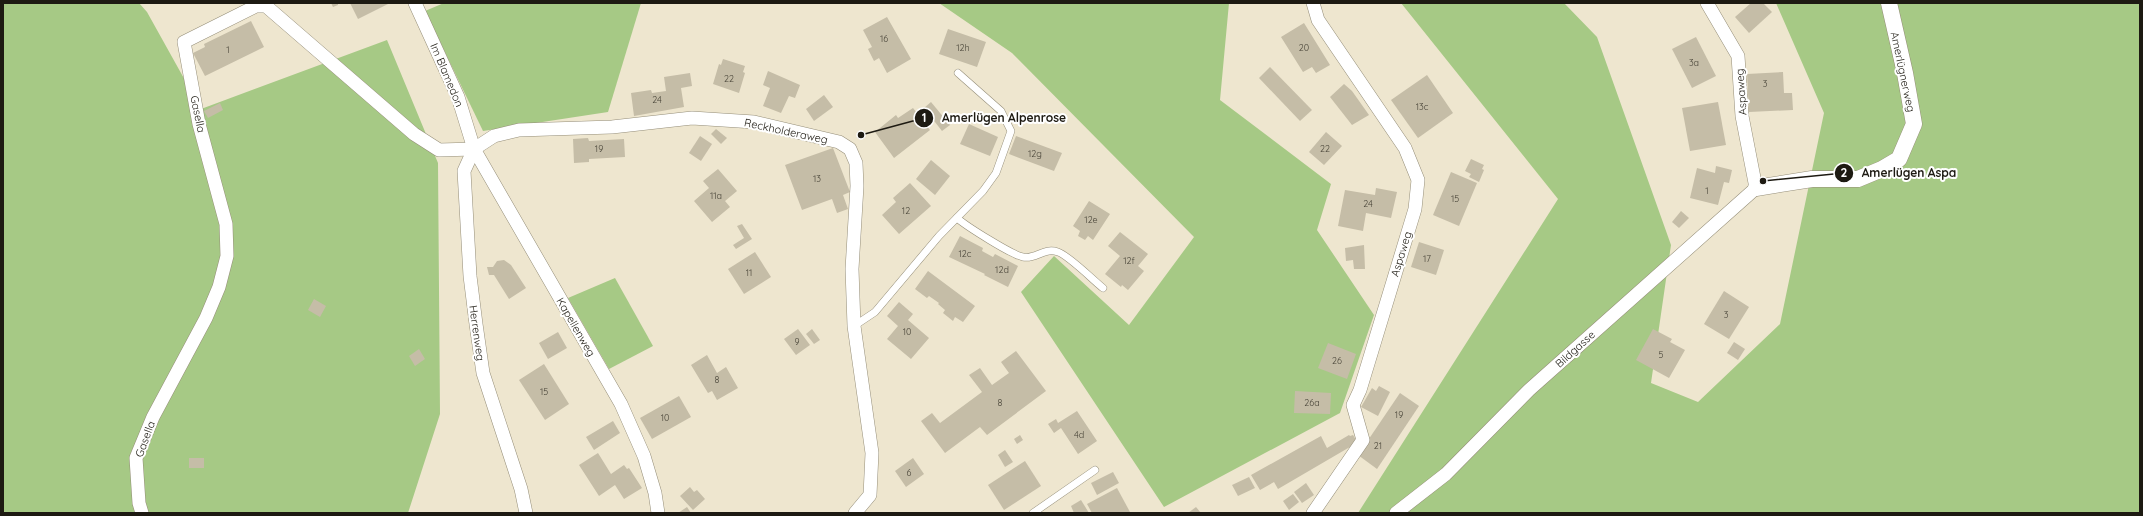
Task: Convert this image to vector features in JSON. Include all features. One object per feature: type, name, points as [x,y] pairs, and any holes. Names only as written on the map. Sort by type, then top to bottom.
[{"type":"street","name":"Im Blamedon","points":[[415,3],[458,97],[474,149]]},
{"type":"street","name":"Aspaweg","points":[[1313,3],[1318,20],[1405,148],[1418,180],[1415,209],[1360,390],[1353,405],[1363,440],[1313,513]]},
{"type":"street","name":"Aspaweg","points":[[1707,3],[1738,56],[1742,116],[1756,188]]},
{"type":"street","name":"Amerlügnerweg","points":[[1756,188],[1812,179],[1858,179],[1882,169],[1899,159],[1914,124],[1889,3]]},
{"type":"street","name":"Gasella","points":[[142,513],[139,503],[136,458],[153,417],[206,318],[219,287],[227,256],[226,224],[199,124],[184,42],[256,6],[266,6],[414,134],[439,150],[474,149]]},
{"type":"street","name":"Reckholderaweg","points":[[474,149],[494,136],[519,130],[612,127],[692,118],[754,122],[839,142],[850,149],[856,163],[857,186],[852,269],[854,326],[872,453],[870,495],[855,513]]},
{"type":"street","name":"Herrenweg","points":[[474,149],[464,171],[470,276],[483,373],[521,489],[526,513]]},
{"type":"street","name":"Kapellenweg","points":[[474,149],[621,404],[644,456],[655,492],[658,513]]},
{"type":"street","name":"Bildgasse","points":[[1396,513],[1446,474],[1529,390],[1756,188]]},
{"type":"lane","points":[[854,326],[875,312],[956,218],[983,191],[996,173],[1011,131],[1001,112],[958,73]]},
{"type":"lane","points":[[956,218],[966,226],[1022,257],[1034,256],[1046,250],[1059,252],[1103,288]]},
{"type":"lane","points":[[1033,513],[1096,470]]},
{"type":"green space","points":[[3,3],[139,3],[147,12],[201,109],[387,40],[438,163],[440,414],[408,513],[3,513]]},
{"type":"green space","points":[[444,3],[641,3],[608,112],[483,131],[425,11]]},
{"type":"green space","points":[[939,3],[1229,3],[1220,100],[1331,184],[1317,230],[1374,315],[1340,413],[1164,507],[1021,292],[1054,256],[1129,325],[1194,237],[1012,53]]},
{"type":"green space","points":[[1401,3],[1564,3],[1597,37],[1671,245],[1651,383],[1698,402],[1780,324],[1824,113],[1776,3],[2140,3],[2140,513],[1358,513],[1558,199]]},
{"type":"green space","points":[[615,278],[653,346],[609,369],[568,298]]},
{"type":"building","points":[[331,3],[338,3],[338,5],[333,7]]},
{"type":"building","points":[[350,3],[390,3],[358,19]]},
{"type":"building","points":[[1751,3],[1763,3],[1772,12],[1749,33],[1735,17]]},
{"type":"building","points":[[887,17],[911,59],[887,73],[879,58],[874,61],[868,49],[872,47],[863,30]]},
{"type":"building","points":[[251,21],[264,47],[205,76],[193,53],[205,47],[204,44]]},
{"type":"building","points":[[1304,23],[1330,65],[1316,73],[1312,67],[1303,72],[1281,37]]},
{"type":"building","points":[[948,29],[986,42],[977,67],[939,54]]},
{"type":"building","points":[[1696,37],[1716,76],[1692,88],[1672,49]]},
{"type":"building","points":[[723,59],[745,66],[743,72],[745,73],[739,93],[713,84],[719,64],[721,65]]},
{"type":"building","points":[[1270,67],[1312,110],[1300,121],[1259,78]]},
{"type":"building","points":[[768,71],[800,85],[795,98],[789,96],[781,113],[763,106],[770,88],[763,85]]},
{"type":"building","points":[[1783,72],[1784,93],[1792,93],[1793,110],[1749,112],[1747,74]]},
{"type":"building","points":[[690,73],[692,86],[681,88],[684,107],[634,116],[631,93],[651,90],[652,93],[666,91],[664,77]]},
{"type":"building","points":[[1427,75],[1453,113],[1418,138],[1391,100]]},
{"type":"building","points":[[1344,84],[1352,91],[1369,115],[1352,125],[1330,97]]},
{"type":"building","points":[[824,95],[833,107],[814,121],[806,109]]},
{"type":"building","points":[[931,102],[950,125],[942,131],[924,108]]},
{"type":"building","points":[[1718,102],[1726,145],[1690,151],[1682,108]]},
{"type":"building","points":[[220,103],[223,110],[208,118],[204,111]]},
{"type":"building","points":[[913,108],[930,130],[894,158],[875,132],[896,115],[898,118]]},
{"type":"building","points":[[969,124],[998,137],[990,156],[960,144]]},
{"type":"building","points":[[716,129],[727,138],[721,144],[711,134]]},
{"type":"building","points":[[1326,132],[1342,146],[1324,165],[1309,152]]},
{"type":"building","points":[[700,136],[712,144],[701,161],[689,153]]},
{"type":"building","points":[[1016,136],[1062,153],[1054,171],[1009,154]]},
{"type":"building","points":[[588,138],[589,141],[624,139],[625,157],[589,159],[589,162],[574,163],[573,139]]},
{"type":"building","points":[[833,148],[850,192],[843,195],[848,209],[837,213],[832,199],[802,210],[785,165]]},
{"type":"building","points":[[1471,159],[1484,165],[1482,169],[1484,170],[1479,182],[1469,177],[1471,174],[1465,171]]},
{"type":"building","points":[[931,160],[950,176],[935,195],[916,179]]},
{"type":"building","points":[[1716,166],[1732,170],[1729,183],[1724,182],[1718,205],[1690,198],[1697,168],[1715,173]]},
{"type":"building","points":[[718,169],[737,191],[725,201],[730,207],[712,222],[694,201],[709,188],[703,181]]},
{"type":"building","points":[[1451,172],[1477,183],[1459,226],[1433,215]]},
{"type":"building","points":[[910,183],[931,206],[899,234],[882,215],[896,202],[893,198]]},
{"type":"building","points":[[1376,188],[1397,192],[1391,218],[1366,213],[1363,231],[1338,226],[1345,190],[1375,195]]},
{"type":"building","points":[[1089,201],[1110,214],[1093,240],[1088,236],[1085,240],[1078,236],[1080,231],[1073,226]]},
{"type":"building","points":[[1681,211],[1689,218],[1679,228],[1672,222]]},
{"type":"building","points":[[742,224],[752,239],[736,249],[733,245],[744,238],[737,226]]},
{"type":"building","points":[[1120,232],[1148,254],[1138,266],[1144,271],[1128,290],[1122,285],[1121,287],[1105,274],[1120,256],[1108,246]]},
{"type":"building","points":[[960,236],[983,248],[982,251],[993,257],[995,254],[1018,266],[1008,287],[949,257]]},
{"type":"building","points":[[1419,242],[1444,250],[1436,275],[1411,267]]},
{"type":"building","points":[[1364,245],[1365,269],[1354,269],[1353,260],[1346,261],[1345,248]]},
{"type":"building","points":[[755,252],[771,277],[744,294],[728,269]]},
{"type":"building","points":[[504,260],[511,265],[526,288],[509,299],[494,275],[489,275],[487,267],[493,267],[497,261]]},
{"type":"building","points":[[928,271],[975,306],[963,322],[955,317],[953,321],[943,313],[945,310],[938,304],[939,303],[929,296],[927,298],[915,289]]},
{"type":"building","points":[[1724,291],[1749,307],[1729,339],[1704,324]]},
{"type":"building","points":[[314,299],[326,306],[320,317],[308,310]]},
{"type":"building","points":[[899,302],[913,314],[908,320],[929,338],[911,359],[887,339],[898,326],[887,316]]},
{"type":"building","points":[[798,329],[810,345],[796,355],[784,339]]},
{"type":"building","points":[[812,329],[820,340],[814,344],[806,334]]},
{"type":"building","points":[[1653,329],[1672,339],[1670,342],[1685,350],[1669,378],[1636,360]]},
{"type":"building","points":[[558,332],[567,348],[548,359],[539,343]]},
{"type":"building","points":[[1734,342],[1745,349],[1738,360],[1727,353]]},
{"type":"building","points":[[1328,343],[1356,354],[1347,379],[1318,368]]},
{"type":"building","points":[[419,349],[425,359],[415,366],[409,356]]},
{"type":"building","points":[[1016,351],[1046,391],[987,435],[980,427],[945,453],[921,421],[932,413],[940,423],[982,392],[969,375],[980,368],[992,385],[1009,373],[1001,362]]},
{"type":"building","points":[[707,355],[717,373],[726,367],[738,388],[717,400],[712,391],[708,393],[691,365]]},
{"type":"building","points":[[544,364],[569,404],[545,420],[519,380]]},
{"type":"building","points":[[1379,386],[1390,392],[1378,416],[1361,407],[1372,388],[1376,391]]},
{"type":"building","points":[[1295,391],[1331,393],[1330,414],[1294,413]]},
{"type":"building","points":[[1400,393],[1419,406],[1377,469],[1358,455]]},
{"type":"building","points":[[679,396],[691,417],[652,439],[640,418]]},
{"type":"building","points":[[1077,411],[1097,441],[1078,454],[1061,428],[1054,433],[1048,424],[1056,419],[1058,423]]},
{"type":"building","points":[[613,421],[620,433],[594,450],[586,437]]},
{"type":"building","points":[[1020,435],[1023,440],[1017,444],[1014,439]]},
{"type":"building","points":[[1349,435],[1353,435],[1356,440],[1355,444],[1278,489],[1274,482],[1260,490],[1251,475],[1321,436],[1327,448]]},
{"type":"building","points":[[1005,450],[1013,462],[1005,467],[998,455]]},
{"type":"building","points":[[598,453],[611,474],[624,465],[627,469],[629,468],[642,488],[624,499],[615,485],[599,496],[579,465]]},
{"type":"building","points":[[189,458],[204,458],[204,468],[189,468]]},
{"type":"building","points":[[913,458],[924,474],[906,487],[895,471]]},
{"type":"building","points":[[1025,461],[1041,486],[1004,510],[988,485]]},
{"type":"building","points":[[1113,472],[1119,483],[1097,495],[1091,483]]},
{"type":"building","points":[[1249,477],[1255,488],[1238,496],[1232,485]]},
{"type":"building","points":[[1306,483],[1314,495],[1302,503],[1294,492]]},
{"type":"building","points":[[690,487],[694,492],[697,490],[705,499],[693,510],[680,496]]},
{"type":"building","points":[[1117,488],[1130,512],[1092,513],[1087,504]]},
{"type":"building","points":[[1293,494],[1299,502],[1289,510],[1283,501]]},
{"type":"building","points":[[1081,500],[1089,513],[1074,513],[1071,506]]},
{"type":"building","points":[[687,507],[691,513],[678,513]]},
{"type":"building","points":[[1196,507],[1201,513],[1188,513]]},
{"type":"place","name":"Amerlügen Alpenrose","points":[[861,135]]},
{"type":"place","name":"Amerlügen Aspa","points":[[1763,181]]}]
